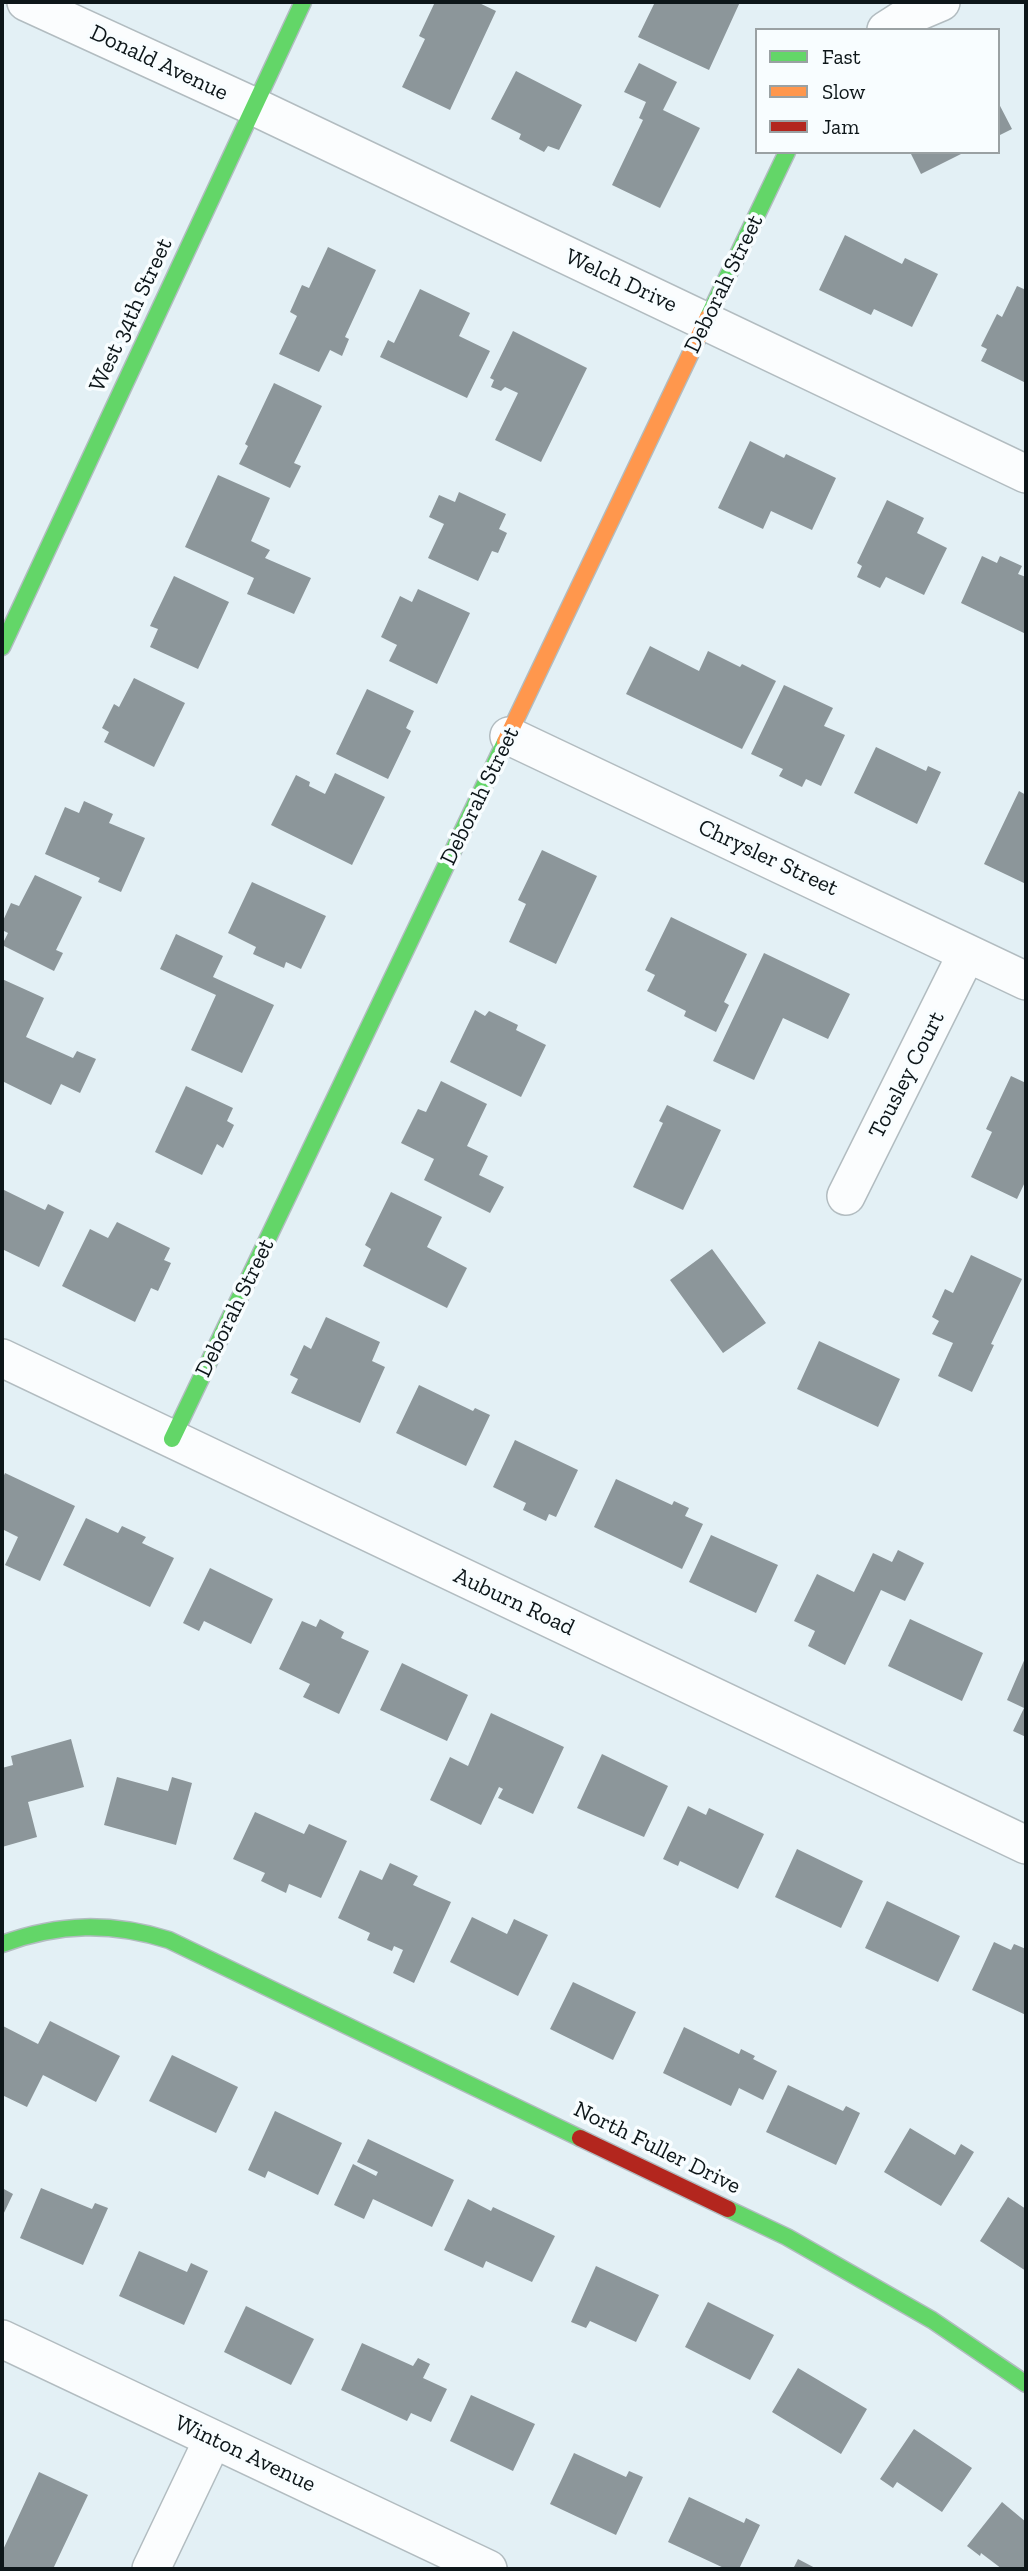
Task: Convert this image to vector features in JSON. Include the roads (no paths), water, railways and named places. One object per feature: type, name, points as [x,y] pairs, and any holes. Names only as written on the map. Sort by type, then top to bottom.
[{"type":"street","name":"Donald Avenue","points":[[26,2],[253,106]]},
{"type":"street","name":"West 34th Street","points":[[2,648],[303,2]]},
{"type":"street","points":[[889,28],[933,5]]},
{"type":"street","name":"Welch Drive","points":[[253,106],[1026,474]]},
{"type":"street","name":"Deborah Street","points":[[172,1439],[786,154]]},
{"type":"street","name":"Chrysler Street","points":[[509,736],[1026,981]]},
{"type":"street","name":"Tousley Court","points":[[846,1196],[967,953]]},
{"type":"street","name":"Auburn Road","points":[[2,1358],[1026,1845]]},
{"type":"street","name":"North Fuller Drive","points":[[2,1944],[52,1927],[87,1925],[119,1927],[169,1940],[808,2248],[932,2320],[1026,2384]]},
{"type":"street","name":"Winton Avenue","points":[[2,2339],[488,2569]]},
{"type":"street","points":[[151,2569],[213,2439]]}]
